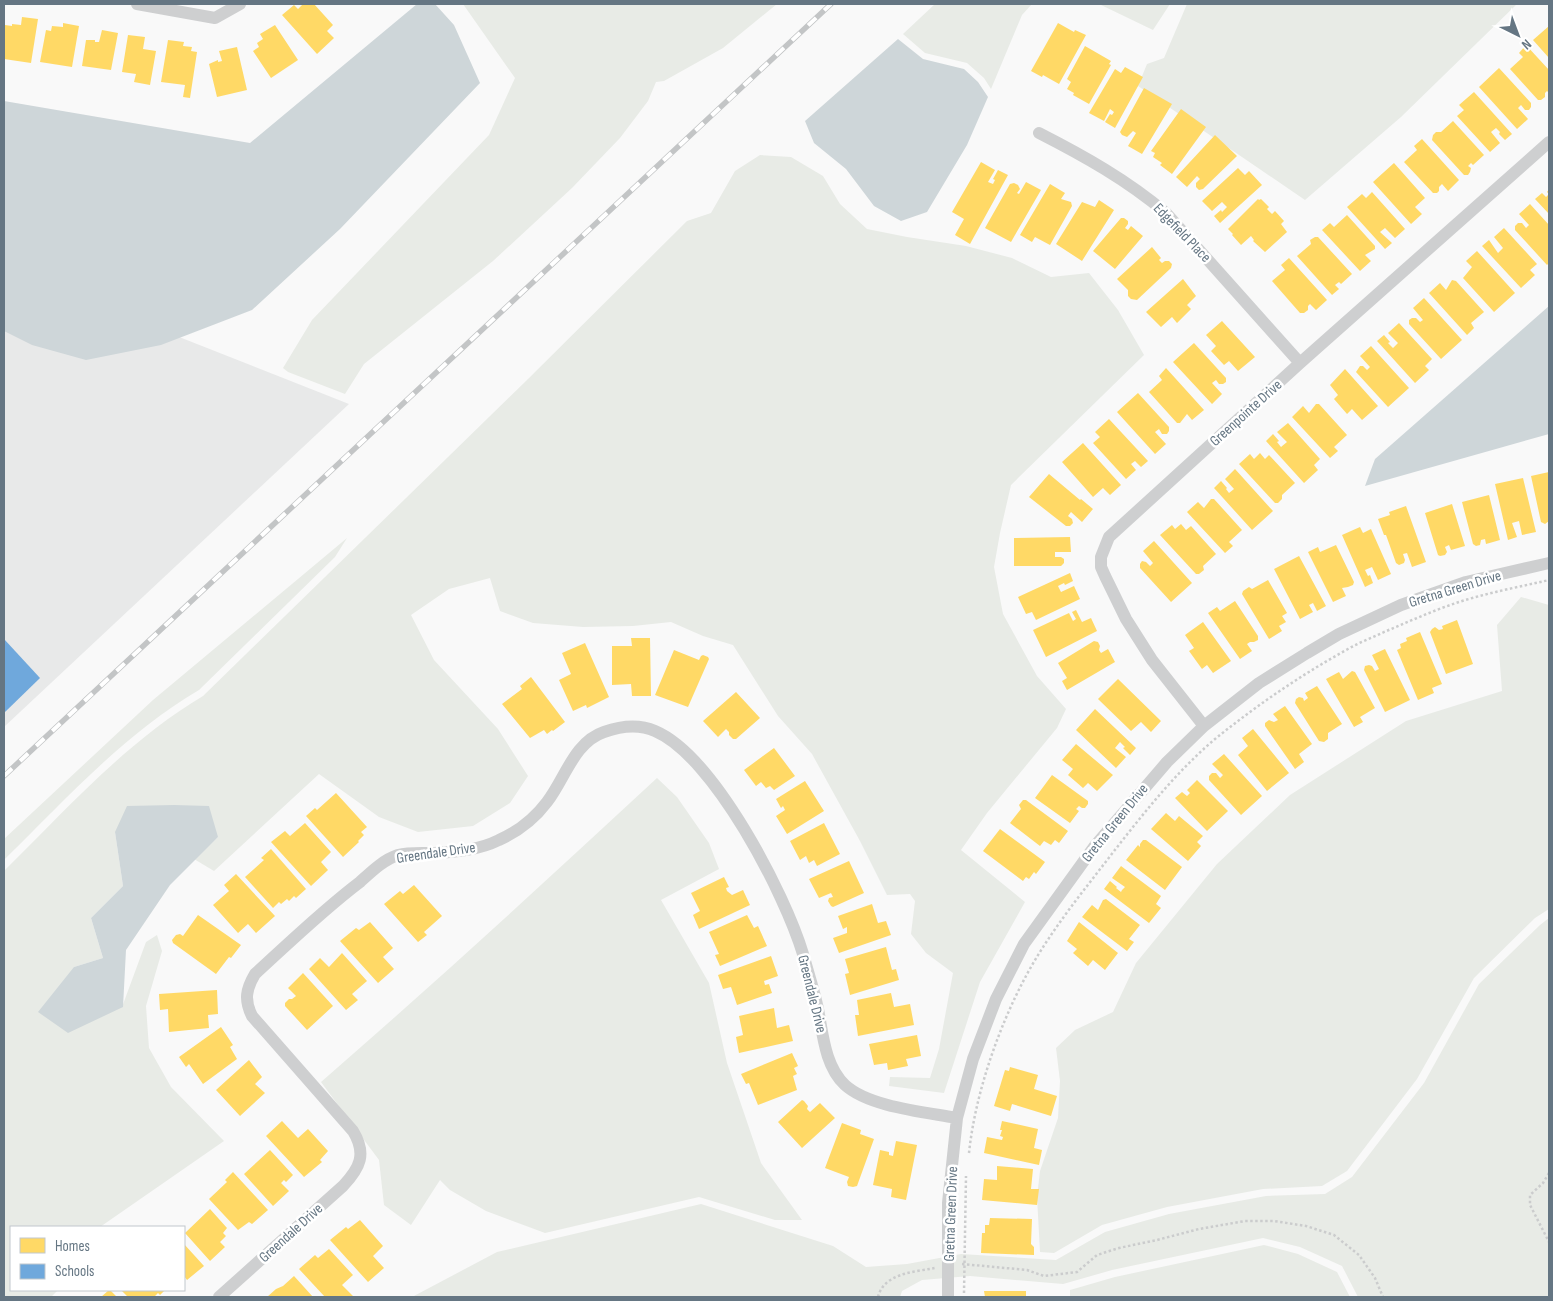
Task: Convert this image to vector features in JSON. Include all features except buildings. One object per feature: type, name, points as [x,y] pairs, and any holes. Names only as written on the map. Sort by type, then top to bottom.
[{"type":"street","points":[[137,4],[215,18],[240,4]]},
{"type":"street","name":"Edgefield Place","points":[[1039,133],[1098,164],[1142,192],[1166,213],[1300,363]]},
{"type":"street","name":"Greenpointe Drive","points":[[1204,726],[1152,660],[1131,627],[1105,576],[1101,566],[1101,557],[1109,537],[1300,363],[1549,142]]},
{"type":"street","name":"Gretna Green Drive","points":[[948,1297],[948,1203],[957,1118],[973,1059],[996,999],[1024,944],[1099,840],[1166,762],[1204,726],[1260,683],[1339,634],[1401,606],[1466,582],[1549,563]]},
{"type":"street","name":"Greendale Drive","points":[[219,1297],[343,1186],[356,1173],[360,1162],[360,1142],[353,1131],[252,1016],[247,1007],[246,997],[248,985],[255,974],[346,892],[383,863],[398,855],[455,852],[476,848],[499,840],[520,827],[548,801],[566,770],[584,745],[601,733],[622,727],[638,726],[654,730],[673,741],[688,755],[714,786],[756,850],[774,881],[795,932],[817,1006],[827,1054],[834,1072],[845,1085],[856,1094],[870,1100],[957,1118]]},
{"type":"path","points":[[968,1161],[976,1112],[987,1072],[1005,1021],[1026,976],[1060,922],[1096,874],[1141,816],[1178,774],[1214,740],[1258,706],[1296,679],[1350,647],[1415,618],[1458,602],[1549,580]]},
{"type":"path","points":[[964,1297],[967,1170]]},
{"type":"path","points":[[1549,1173],[1543,1183],[1530,1195],[1530,1205],[1549,1242]]},
{"type":"path","points":[[878,1297],[884,1284],[897,1276],[948,1266],[964,1265],[1027,1270],[1044,1276],[1077,1272],[1097,1255],[1119,1248],[1199,1229],[1245,1221],[1274,1221],[1306,1226],[1334,1235],[1359,1255],[1375,1278],[1383,1297]]},
{"type":"shaded area","points":[[417,4],[435,4],[454,25],[480,83],[340,229],[252,310],[161,345],[86,360],[32,345],[4,331],[4,101],[250,143]]},
{"type":"shaded area","points":[[463,4],[777,4],[723,48],[664,81],[656,82],[648,101],[620,138],[572,188],[493,261],[364,364],[345,394],[288,372],[283,368],[312,320],[489,135],[515,78]]},
{"type":"shaded area","points":[[935,4],[1032,4],[1022,15],[991,89],[984,78],[967,63],[925,53],[903,34]]},
{"type":"shaded area","points":[[1099,4],[1170,4],[1153,30]]},
{"type":"shaded area","points":[[1187,4],[1517,4],[1401,117],[1305,200],[1138,86],[1147,64],[1164,58]]},
{"type":"shaded area","points":[[898,39],[923,59],[964,69],[978,82],[988,97],[967,145],[927,212],[901,221],[874,206],[846,169],[814,143],[805,121]]},
{"type":"shaded area","points":[[760,155],[791,157],[823,176],[840,204],[867,229],[966,246],[1012,258],[1051,277],[1089,273],[1118,310],[1144,355],[1011,485],[994,567],[1003,614],[1037,676],[1066,709],[1057,728],[987,813],[961,850],[1025,902],[980,982],[944,1093],[889,1086],[890,1077],[930,1078],[939,1049],[953,973],[926,953],[911,934],[915,901],[910,894],[887,895],[860,841],[812,754],[778,716],[733,645],[703,636],[671,622],[633,626],[583,627],[533,623],[500,611],[490,578],[449,589],[411,615],[434,660],[498,729],[528,776],[510,803],[473,826],[418,832],[379,817],[319,774],[214,871],[194,859],[218,837],[115,832],[123,886],[91,918],[103,958],[74,967],[122,1007],[146,942],[157,935],[162,951],[146,1006],[149,1048],[171,1087],[224,1141],[101,1226],[10,1226],[10,1291],[57,1291],[51,1297],[4,1297],[4,871],[123,755],[175,714],[203,696],[687,221],[711,213],[735,171]]},
{"type":"shaded area","points":[[4,268],[349,404],[4,727]]},
{"type":"shaded area","points":[[1549,306],[1549,434],[1365,486],[1375,459]]},
{"type":"shaded area","points":[[347,538],[335,557],[199,690],[172,707],[120,747],[4,860],[4,839],[153,700]]},
{"type":"shaded area","points":[[1521,597],[1549,605],[1549,909],[1535,918],[1474,978],[1417,1079],[1347,1171],[1322,1186],[1263,1189],[1167,1207],[1102,1225],[1054,1253],[1040,1252],[1037,1197],[1040,1171],[1058,1118],[1060,1081],[1056,1048],[1075,1030],[1113,1012],[1136,963],[1217,864],[1290,795],[1406,721],[1502,691],[1497,625]]},
{"type":"shaded area","points":[[657,778],[677,797],[709,843],[719,869],[661,900],[709,983],[727,1063],[761,1163],[802,1220],[775,1220],[699,1197],[545,1233],[486,1211],[450,1190],[440,1180],[411,1225],[384,1205],[379,1160],[321,1082]]},
{"type":"shaded area","points":[[127,806],[209,806],[218,837],[170,885],[126,950],[123,1007],[68,1033],[38,1012],[74,967],[103,958],[91,918],[123,886],[115,832]]},
{"type":"shaded area","points":[[1549,918],[1549,1297],[1358,1297],[1342,1266],[1300,1247],[1263,1238],[1112,1270],[1063,1284],[970,1276],[922,1280],[902,1291],[900,1297],[412,1297],[497,1252],[701,1204],[833,1246],[866,1267],[907,1264],[961,1254],[1056,1260],[1105,1232],[1169,1214],[1266,1196],[1325,1194],[1352,1177],[1424,1083],[1479,984]]},
{"type":"shaded area","points":[[1264,1245],[1298,1254],[1337,1272],[1350,1297],[1070,1297],[1070,1290],[1115,1277]]},
{"type":"railway","points":[[4,776],[831,4]]}]
